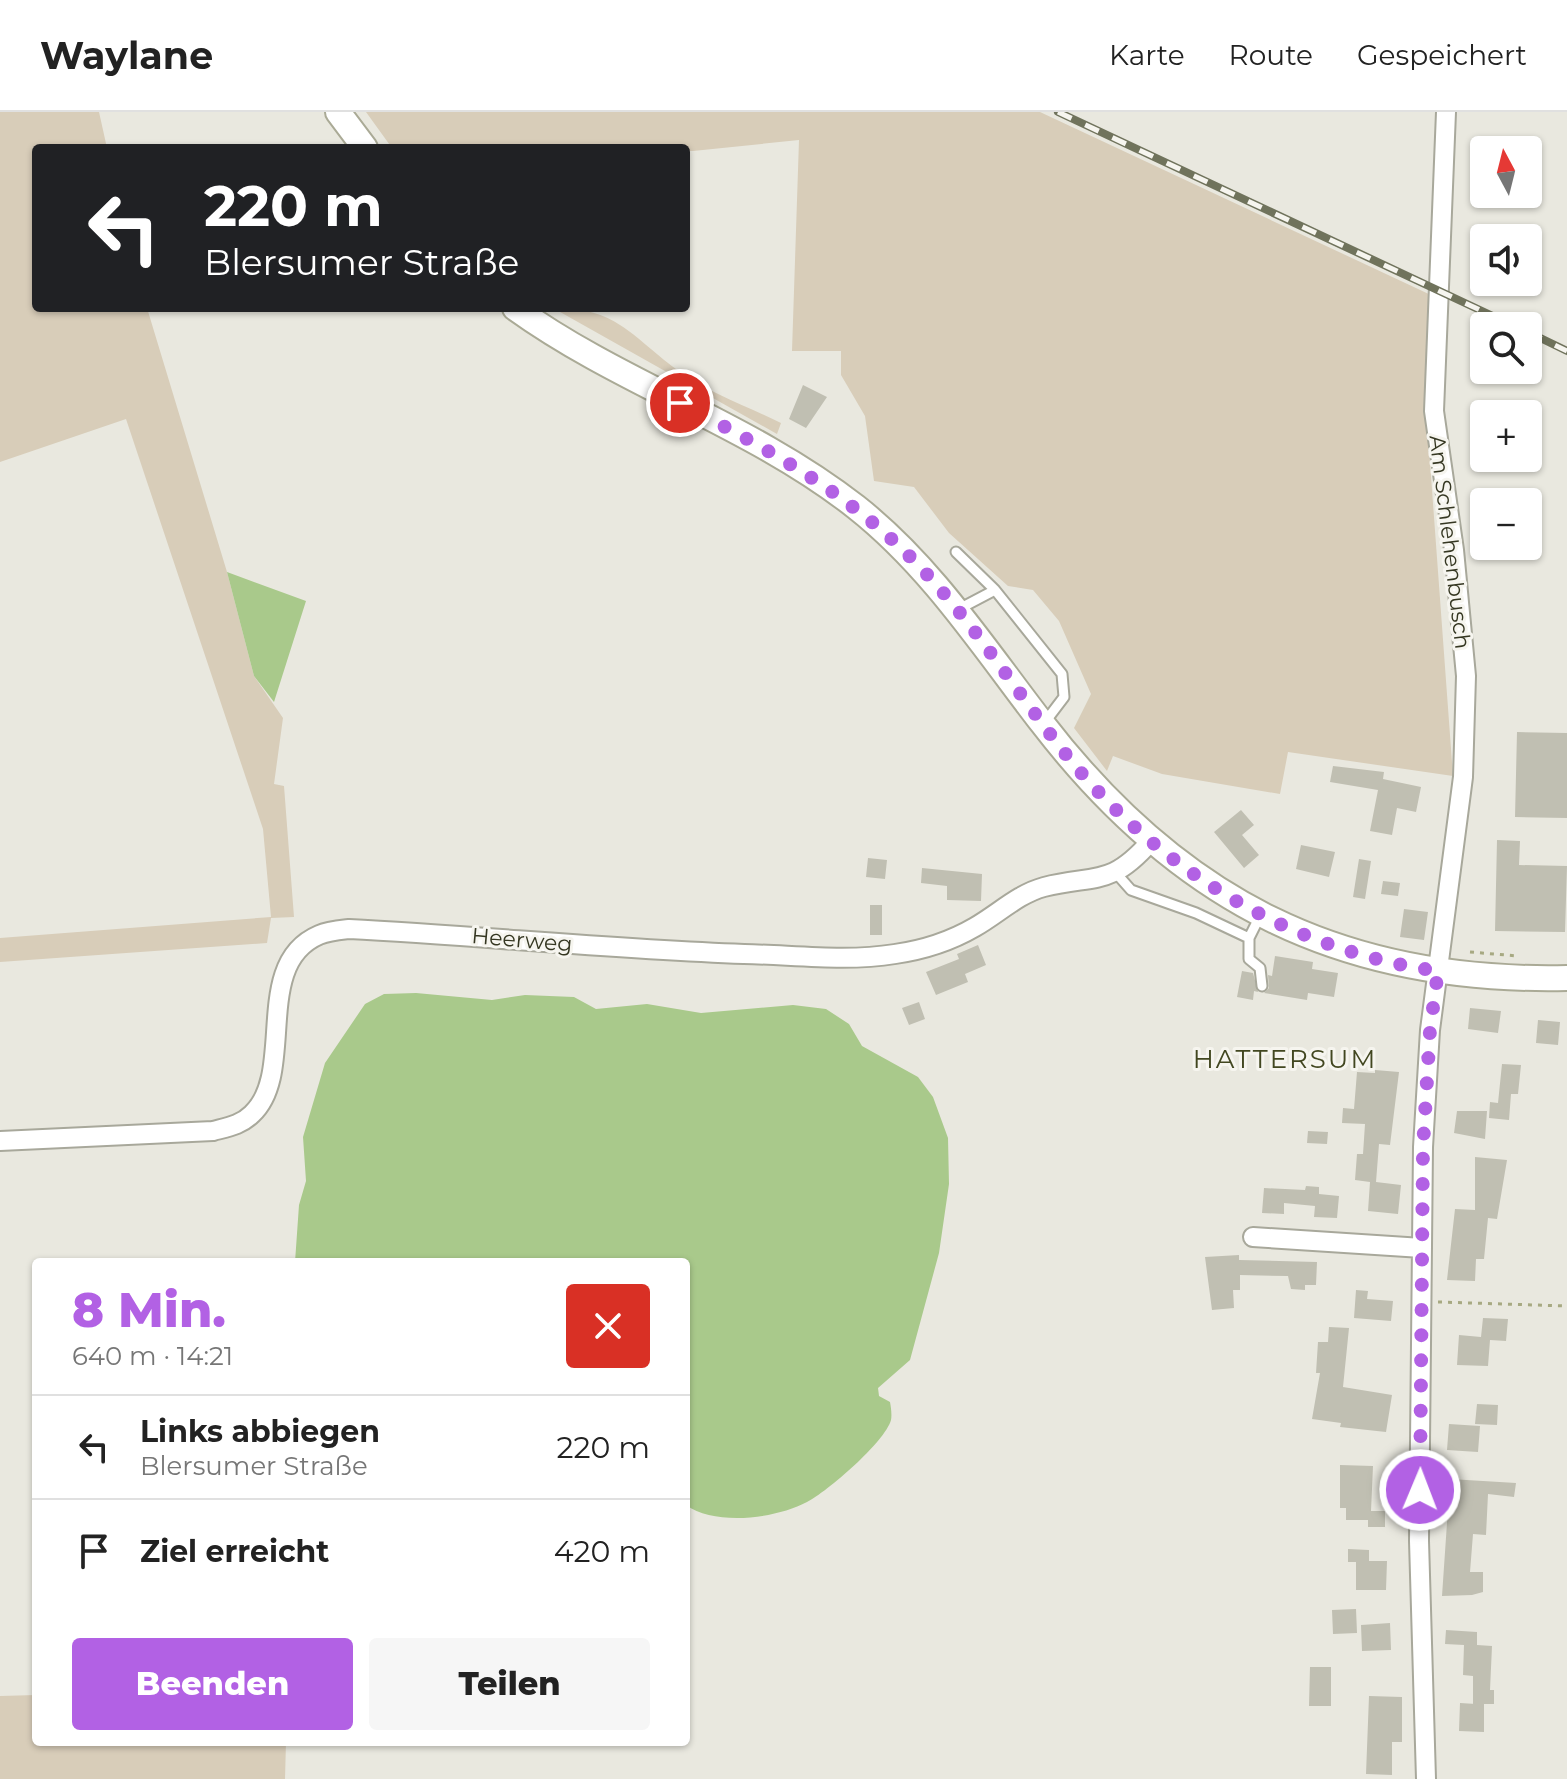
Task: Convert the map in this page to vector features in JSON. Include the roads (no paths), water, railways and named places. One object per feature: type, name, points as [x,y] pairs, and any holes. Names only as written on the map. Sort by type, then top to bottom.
[{"type":"main road","points":[[338,112],[362,144]]},
{"type":"main road","points":[[521,312],[595,359],[805,470],[875,523],[921,567],[1100,793],[1151,841],[1210,884],[1261,914],[1339,948],[1404,966],[1439,962],[1486,977],[1567,978]]},
{"type":"street","name":"Am Schlehenbusch","points":[[1426,1779],[1419,1541],[1423,1147],[1430,1030],[1463,777],[1466,676],[1454,550],[1434,411],[1446,112]]},
{"type":"street","name":"Heerweg","points":[[0,1141],[213,1131],[239,1124],[254,1113],[266,1095],[280,993],[288,965],[301,947],[319,934],[349,929],[692,952],[882,955],[932,946],[974,928],[1043,887],[1080,883],[1116,873],[1135,860],[1151,841]]},
{"type":"street","points":[[1253,1237],[1422,1248]]},
{"type":"lane","points":[[956,552],[995,590],[1062,674],[1064,697],[1054,715],[1043,724]]},
{"type":"lane","points":[[956,610],[995,590]]},
{"type":"lane","points":[[1116,873],[1131,890],[1196,913],[1249,938]]},
{"type":"lane","points":[[1261,914],[1249,938],[1249,959],[1260,968],[1262,986]]},
{"type":"railway","points":[[1058,112],[1484,312]]},
{"type":"railway","points":[[1542,339],[1567,351]]},
{"type":"district","name":"HATTERSUM","points":[[1285,1059]]}]
